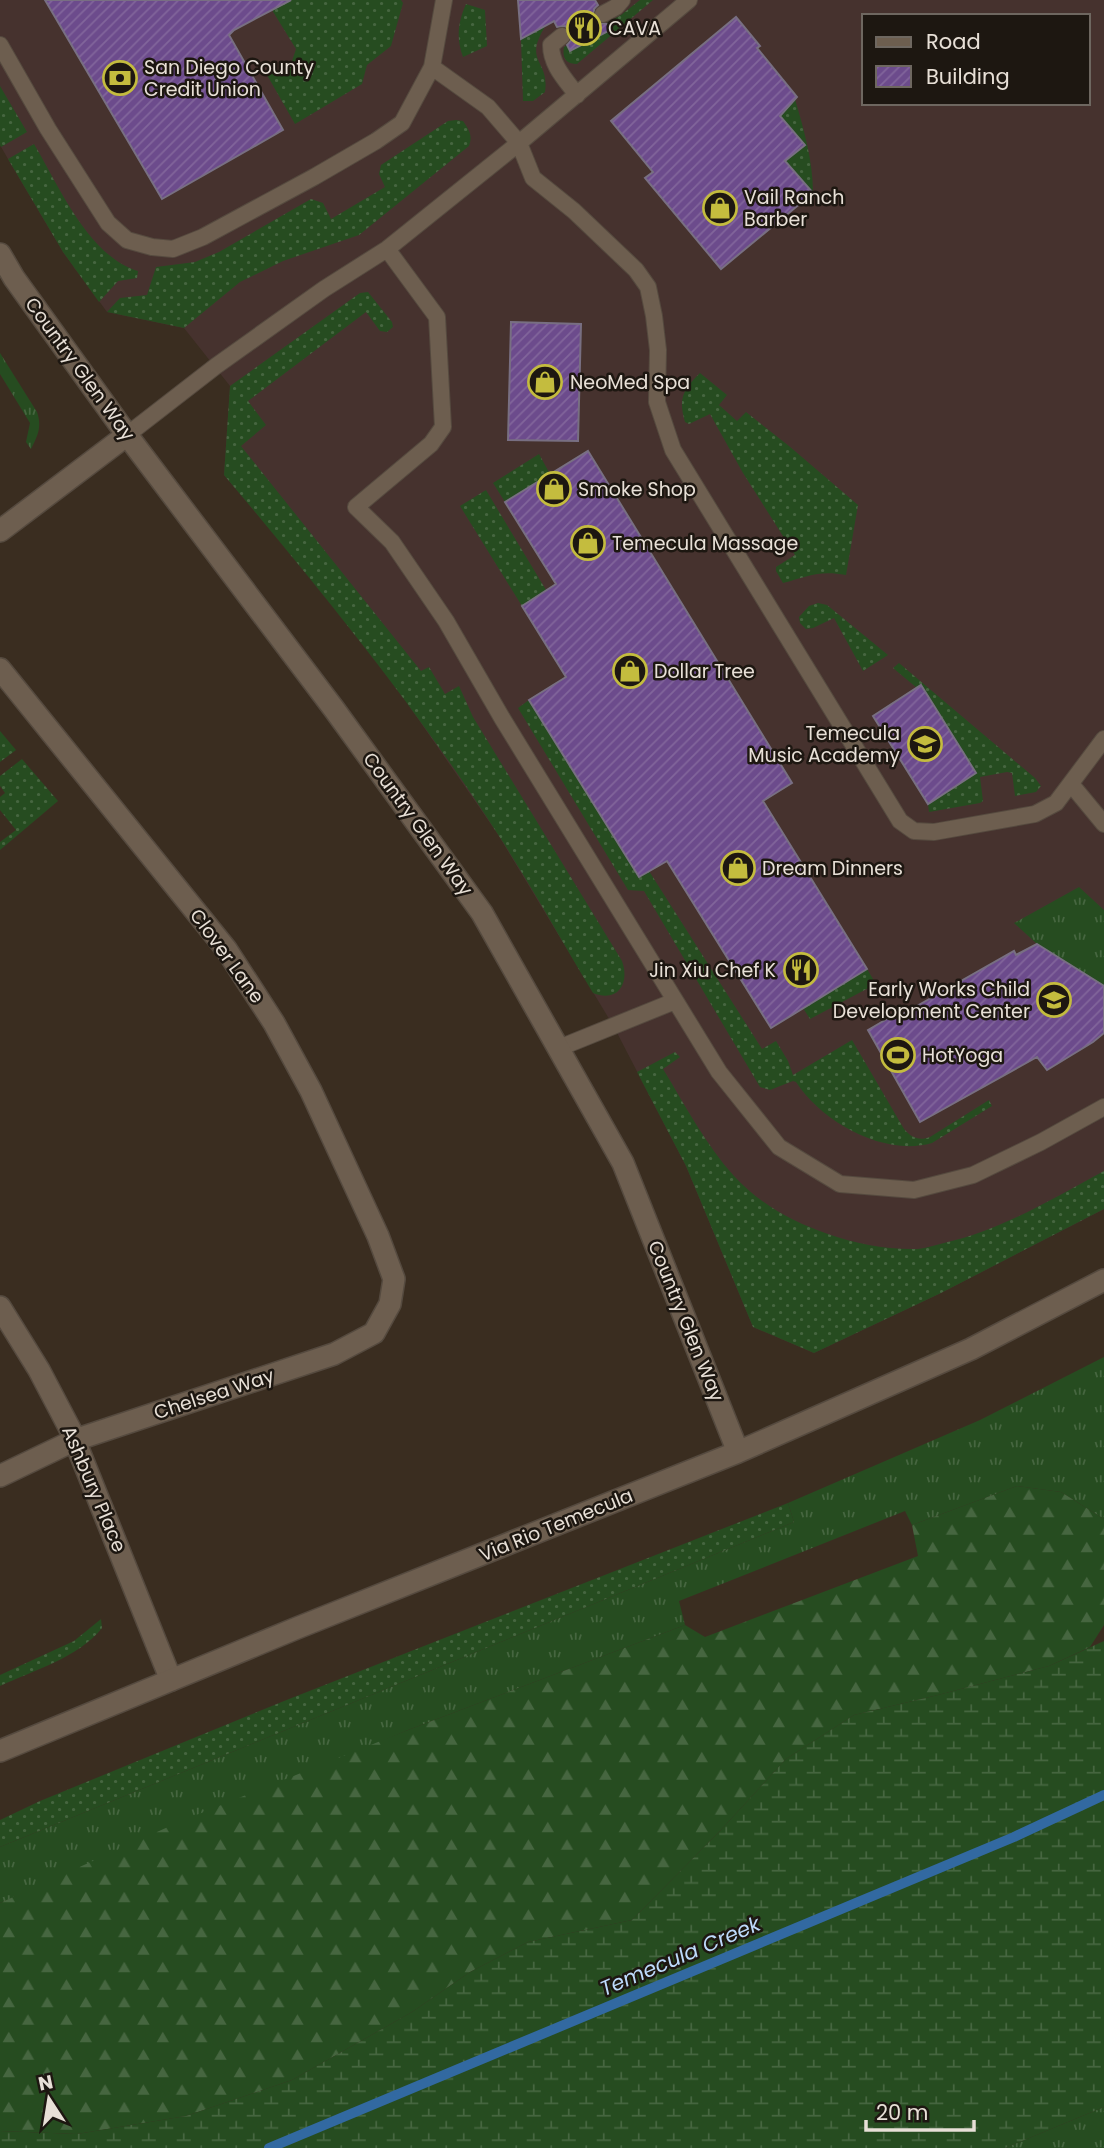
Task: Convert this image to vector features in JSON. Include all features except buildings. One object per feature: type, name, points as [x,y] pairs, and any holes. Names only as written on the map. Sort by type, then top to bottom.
[{"type":"street","name":"Country Glen Way","points":[[0,254],[14,278],[127,435],[334,709],[482,913],[623,1163],[738,1452]]},
{"type":"street","points":[[0,531],[127,435]]},
{"type":"street","name":"Clover Lane","points":[[0,669],[226,949],[274,1023],[312,1091],[378,1236],[394,1279]]},
{"type":"street","name":"Chelsea Way","points":[[0,1476],[75,1440],[334,1354],[374,1333],[390,1304],[394,1279]]},
{"type":"street","name":"Via Rio Temecula","points":[[0,1751],[738,1452],[971,1349],[1104,1280]]},
{"type":"street","name":"Ashbury Place","points":[[0,1307],[38,1370],[75,1440],[171,1680]]},
{"type":"lane","points":[[0,45],[48,129],[108,223],[127,240],[152,247],[173,248],[203,237],[376,141],[402,123],[432,67],[444,0]]},
{"type":"lane","points":[[603,14],[622,0]]},
{"type":"lane","points":[[127,435],[227,358],[387,248],[519,143],[689,0]]},
{"type":"lane","points":[[562,36],[551,44],[551,52],[555,67],[577,95]]},
{"type":"lane","points":[[432,67],[488,107],[519,143],[533,177],[574,211],[636,270],[648,287],[658,350],[657,402],[673,450],[900,821],[914,831],[934,832],[1035,814],[1056,803],[1104,739]]},
{"type":"lane","points":[[387,248],[437,317],[443,427],[431,444],[356,507],[392,542],[446,621],[502,718],[719,1072],[779,1147],[839,1184],[914,1190],[973,1175],[1104,1107]]},
{"type":"lane","points":[[1071,784],[1104,824]]},
{"type":"lane","points":[[559,1048],[675,1002]]},
{"type":"shaded area","points":[[0,0],[1104,0],[1104,1209],[941,1293],[814,1353],[753,1327],[686,1166],[614,1027],[497,833],[403,697],[326,596],[224,475],[230,386],[184,328],[107,312],[63,252],[0,145]]},
{"type":"green space","points":[[290,0],[401,0],[403,3],[391,46],[367,65],[362,84],[295,124],[267,75],[291,64],[296,49],[272,10]]},
{"type":"green space","points":[[640,0],[653,0],[577,64],[566,60],[564,47],[621,15]]},
{"type":"green space","points":[[466,4],[485,10],[487,46],[463,57],[459,30]]},
{"type":"green space","points":[[546,25],[536,47],[544,73],[545,92],[533,101],[523,101],[521,39]]},
{"type":"green space","points":[[0,86],[27,132],[1,147],[0,145]]},
{"type":"green space","points":[[795,99],[810,157],[813,193],[785,161],[804,145],[778,113]]},
{"type":"green space","points":[[448,121],[463,121],[469,130],[469,146],[359,235],[283,261],[240,282],[184,328],[107,312],[120,298],[147,295],[156,267],[195,262],[219,252],[311,199],[323,203],[331,219],[385,187],[379,174],[381,165]]},
{"type":"green space","points":[[34,144],[65,199],[90,235],[104,251],[120,263],[138,271],[137,278],[118,281],[99,302],[63,252],[8,159]]},
{"type":"green space","points":[[368,292],[393,327],[387,332],[380,331],[366,312],[248,401],[266,425],[241,446],[421,671],[429,667],[445,694],[459,686],[473,717],[622,961],[623,983],[615,993],[593,993],[510,853],[434,740],[332,606],[224,475],[230,386],[360,293]]},
{"type":"green space","points":[[0,353],[37,412],[38,431],[31,449],[26,442],[30,423],[0,374]]},
{"type":"green space","points":[[700,373],[727,395],[719,405],[737,421],[746,412],[858,505],[846,575],[821,573],[783,583],[776,567],[795,555],[743,473],[710,414],[689,424],[685,422],[682,400],[690,384]]},
{"type":"green space","points":[[539,454],[550,474],[505,502],[493,483]]},
{"type":"green space","points":[[486,490],[546,590],[522,606],[460,506]]},
{"type":"green space","points":[[818,603],[827,605],[888,655],[863,671],[834,618],[806,629],[800,623],[799,617],[809,606]]},
{"type":"green space","points":[[899,663],[1035,778],[1041,786],[1036,792],[1015,796],[1012,773],[980,777],[983,801],[929,812],[928,804],[976,772],[921,686],[917,688],[893,668]]},
{"type":"green space","points":[[529,700],[638,876],[649,871],[762,1049],[776,1041],[793,1075],[852,1040],[904,1129],[916,1138],[930,1137],[989,1100],[992,1106],[932,1143],[894,1145],[856,1133],[838,1123],[807,1097],[796,1082],[770,1090],[760,1087],[644,891],[628,890],[518,708]]},
{"type":"green space","points":[[0,731],[16,750],[0,762]]},
{"type":"green space","points":[[22,759],[58,801],[0,850],[0,842],[16,830],[0,810],[0,797],[5,793],[0,786],[0,776]]},
{"type":"green space","points":[[1079,887],[1104,910],[1104,986],[1037,944],[1014,923]]},
{"type":"green space","points":[[867,969],[876,984],[810,1019],[803,1008]]},
{"type":"green space","points":[[675,1052],[680,1057],[663,1069],[724,1164],[744,1186],[766,1203],[789,1218],[815,1229],[872,1246],[924,1248],[1006,1222],[1104,1171],[1104,1209],[941,1293],[814,1353],[753,1327],[686,1166],[637,1072]]},
{"type":"green space","points":[[1104,1357],[1104,1519],[1061,1492],[1017,1486],[912,1525],[905,1511],[679,1601],[685,1625],[408,1730],[0,1903],[0,1847],[794,1522],[788,1503],[980,1420]]},
{"type":"green space","points":[[1017,1486],[1061,1492],[1104,1519],[1104,1625],[1090,1647],[1049,1666],[854,1715],[786,1759],[632,1920],[528,1942],[470,1972],[412,2012],[292,2080],[186,2116],[77,2134],[0,2131],[0,1903],[179,1822],[408,1730],[685,1625],[705,1637],[918,1556],[912,1525]]},
{"type":"green space","points":[[788,1503],[794,1522],[0,1847],[0,1820],[40,1801],[289,1699]]},
{"type":"green space","points":[[101,1619],[102,1628],[81,1647],[55,1662],[0,1686],[0,1675],[74,1641]]},
{"type":"green space","points":[[1104,1641],[1104,2107],[1005,2148],[0,2148],[0,2131],[77,2134],[186,2116],[292,2080],[412,2012],[470,1972],[528,1942],[632,1920],[786,1759],[854,1715],[1049,1666]]},
{"type":"green space","points":[[1104,2107],[1104,2148],[1005,2148]]},
{"type":"waterway","name":"Temecula Creek","points":[[269,2148],[1014,1837],[1104,1795]]},
{"type":"place","name":"CAVA","points":[[584,28]]},
{"type":"place","name":"San Diego County Credit Union","points":[[120,78]]},
{"type":"place","name":"Vail Ranch Barber","points":[[720,208]]},
{"type":"place","name":"NeoMed Spa","points":[[545,382]]},
{"type":"place","name":"Smoke Shop","points":[[554,489]]},
{"type":"place","name":"Temecula Massage","points":[[588,543]]},
{"type":"place","name":"Dollar Tree","points":[[630,671]]},
{"type":"place","name":"Temecula Music Academy","points":[[925,744]]},
{"type":"place","name":"Dream Dinners","points":[[738,868]]},
{"type":"place","name":"Jin Xiu Chef K","points":[[801,970]]},
{"type":"place","name":"Early Works Child Development Center","points":[[1054,1000]]},
{"type":"place","name":"HotYoga","points":[[898,1055]]}]
